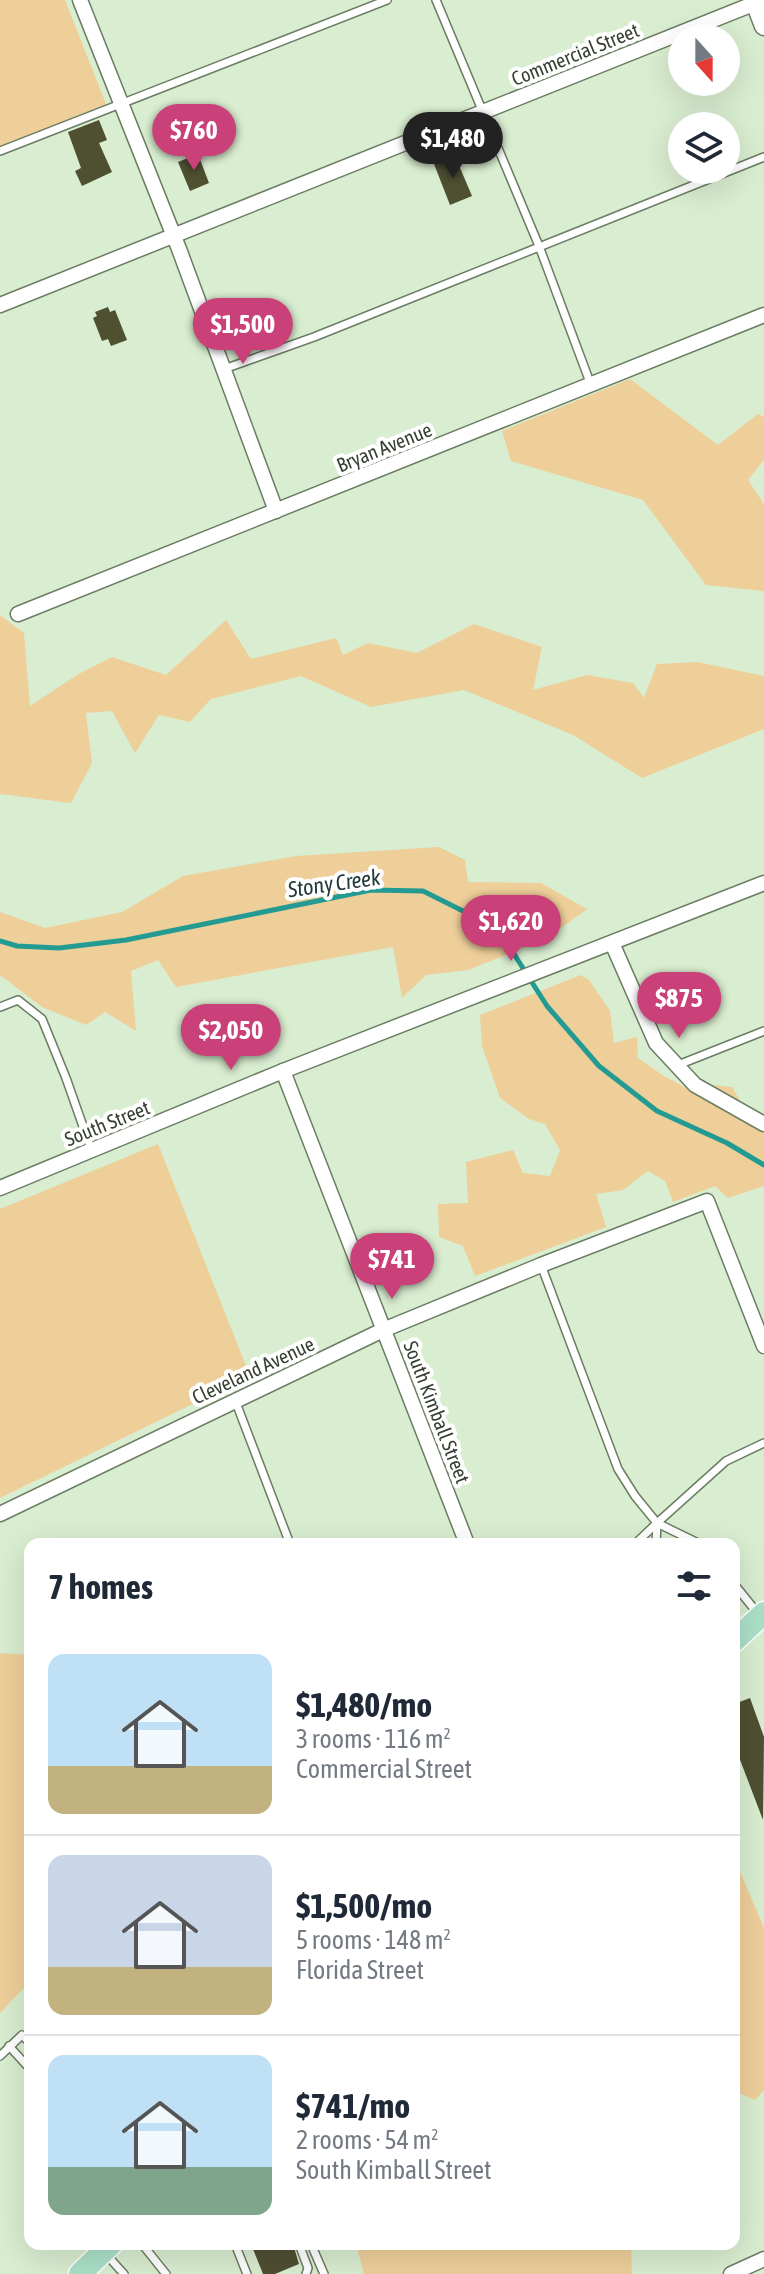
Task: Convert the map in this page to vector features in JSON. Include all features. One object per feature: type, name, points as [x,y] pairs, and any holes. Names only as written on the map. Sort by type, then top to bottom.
[{"type":"main road","points":[[740,1635],[762,1615]]},
{"type":"main road","points":[[80,2274],[106,2250]]},
{"type":"street","points":[[80,0],[173,234],[276,511]]},
{"type":"street","points":[[757,1],[764,26]]},
{"type":"street","name":"Commercial Street","points":[[0,305],[757,1]]},
{"type":"street","name":"Bryan Avenue","points":[[18,614],[764,315]]},
{"type":"street","name":"South Street","points":[[0,1188],[283,1071],[764,883]]},
{"type":"street","points":[[612,943],[656,1043],[695,1085],[764,1124]]},
{"type":"street","name":"South Kimball Street","points":[[283,1071],[465,1538]]},
{"type":"street","name":"Cleveland Avenue","points":[[0,1514],[383,1330],[707,1201],[760,1323]]},
{"type":"street","points":[[760,1323],[764,1346]]},
{"type":"street","points":[[731,2274],[764,2259]]},
{"type":"lane","points":[[0,151],[387,0]]},
{"type":"lane","points":[[436,0],[539,246],[591,385]]},
{"type":"lane","points":[[224,369],[314,337],[764,157]]},
{"type":"lane","points":[[0,1007],[18,1000],[42,1019],[92,1151]]},
{"type":"lane","points":[[676,1066],[764,1031]]},
{"type":"lane","points":[[541,1265],[618,1469],[657,1523],[688,1538]]},
{"type":"lane","points":[[235,1400],[288,1538]]},
{"type":"lane","points":[[641,1538],[726,1461],[764,1443]]},
{"type":"lane","points":[[656,1538],[657,1523]]},
{"type":"lane","points":[[740,1591],[762,1615]]},
{"type":"lane","points":[[0,2056],[22,2035],[24,2037]]},
{"type":"lane","points":[[9,2046],[24,2062]]},
{"type":"lane","points":[[109,2250],[124,2274]]},
{"type":"lane","points":[[147,2250],[166,2274]]},
{"type":"lane","points":[[237,2250],[247,2274]]},
{"type":"lane","points":[[301,2250],[308,2272]]},
{"type":"lane","points":[[314,2250],[324,2274]]},
{"type":"shaded area","points":[[0,0],[65,0],[108,109],[0,151]]},
{"type":"shaded area","points":[[630,379],[718,445],[758,414],[764,417],[764,460],[748,480],[764,504],[764,591],[706,585],[643,500],[511,461],[502,431]]},
{"type":"shaded area","points":[[0,615],[24,633],[30,706],[77,675],[112,657],[166,675],[226,620],[251,659],[336,638],[343,655],[368,643],[417,653],[474,624],[542,647],[533,690],[587,675],[633,683],[644,698],[657,664],[697,662],[764,676],[764,729],[642,778],[573,735],[464,690],[371,707],[301,676],[211,699],[190,722],[159,715],[135,753],[112,711],[86,713],[92,763],[71,803],[0,794]]},
{"type":"shaded area","points":[[439,847],[465,860],[468,882],[541,883],[587,909],[546,939],[468,970],[426,975],[402,998],[393,947],[176,987],[158,960],[131,971],[136,1031],[105,1012],[86,1025],[42,1007],[0,975],[0,912],[45,928],[122,912],[183,876],[296,856]]},
{"type":"shaded area","points":[[581,975],[589,980],[610,1011],[614,1043],[637,1037],[638,1058],[664,1076],[705,1098],[714,1085],[732,1087],[741,1102],[764,1114],[764,1186],[728,1198],[715,1186],[673,1202],[665,1181],[648,1171],[623,1190],[596,1194],[606,1227],[475,1276],[463,1246],[439,1237],[438,1204],[468,1203],[466,1162],[513,1150],[523,1173],[550,1176],[560,1150],[545,1124],[529,1119],[500,1098],[482,1046],[480,1015]]},
{"type":"shaded area","points":[[158,1144],[250,1376],[0,1498],[0,1209]]},
{"type":"shaded area","points":[[0,1653],[24,1655],[24,1988],[0,2013]]},
{"type":"shaded area","points":[[740,1871],[764,1928],[764,2090],[755,2100],[740,2094]]},
{"type":"shaded area","points":[[358,2250],[631,2250],[632,2274],[364,2274]]},
{"type":"building","points":[[99,120],[107,140],[99,143],[112,172],[82,186],[75,171],[81,168],[68,132]]},
{"type":"building","points":[[198,154],[209,183],[190,191],[178,162]]},
{"type":"building","points":[[455,156],[472,196],[450,205],[434,164]]},
{"type":"building","points":[[108,307],[110,312],[115,310],[127,340],[111,346],[108,339],[102,341],[93,318],[97,316],[95,312]]},
{"type":"building","points":[[750,1698],[764,1737],[763,1820],[740,1760],[740,1702]]},
{"type":"building","points":[[253,2250],[295,2250],[299,2264],[275,2274],[263,2274]]},
{"type":"waterway","name":"Stony Creek","points":[[0,941],[17,946],[59,948],[126,940],[371,890],[423,891],[473,916],[507,943],[547,1006],[599,1066],[657,1111],[727,1143],[764,1165]]}]
